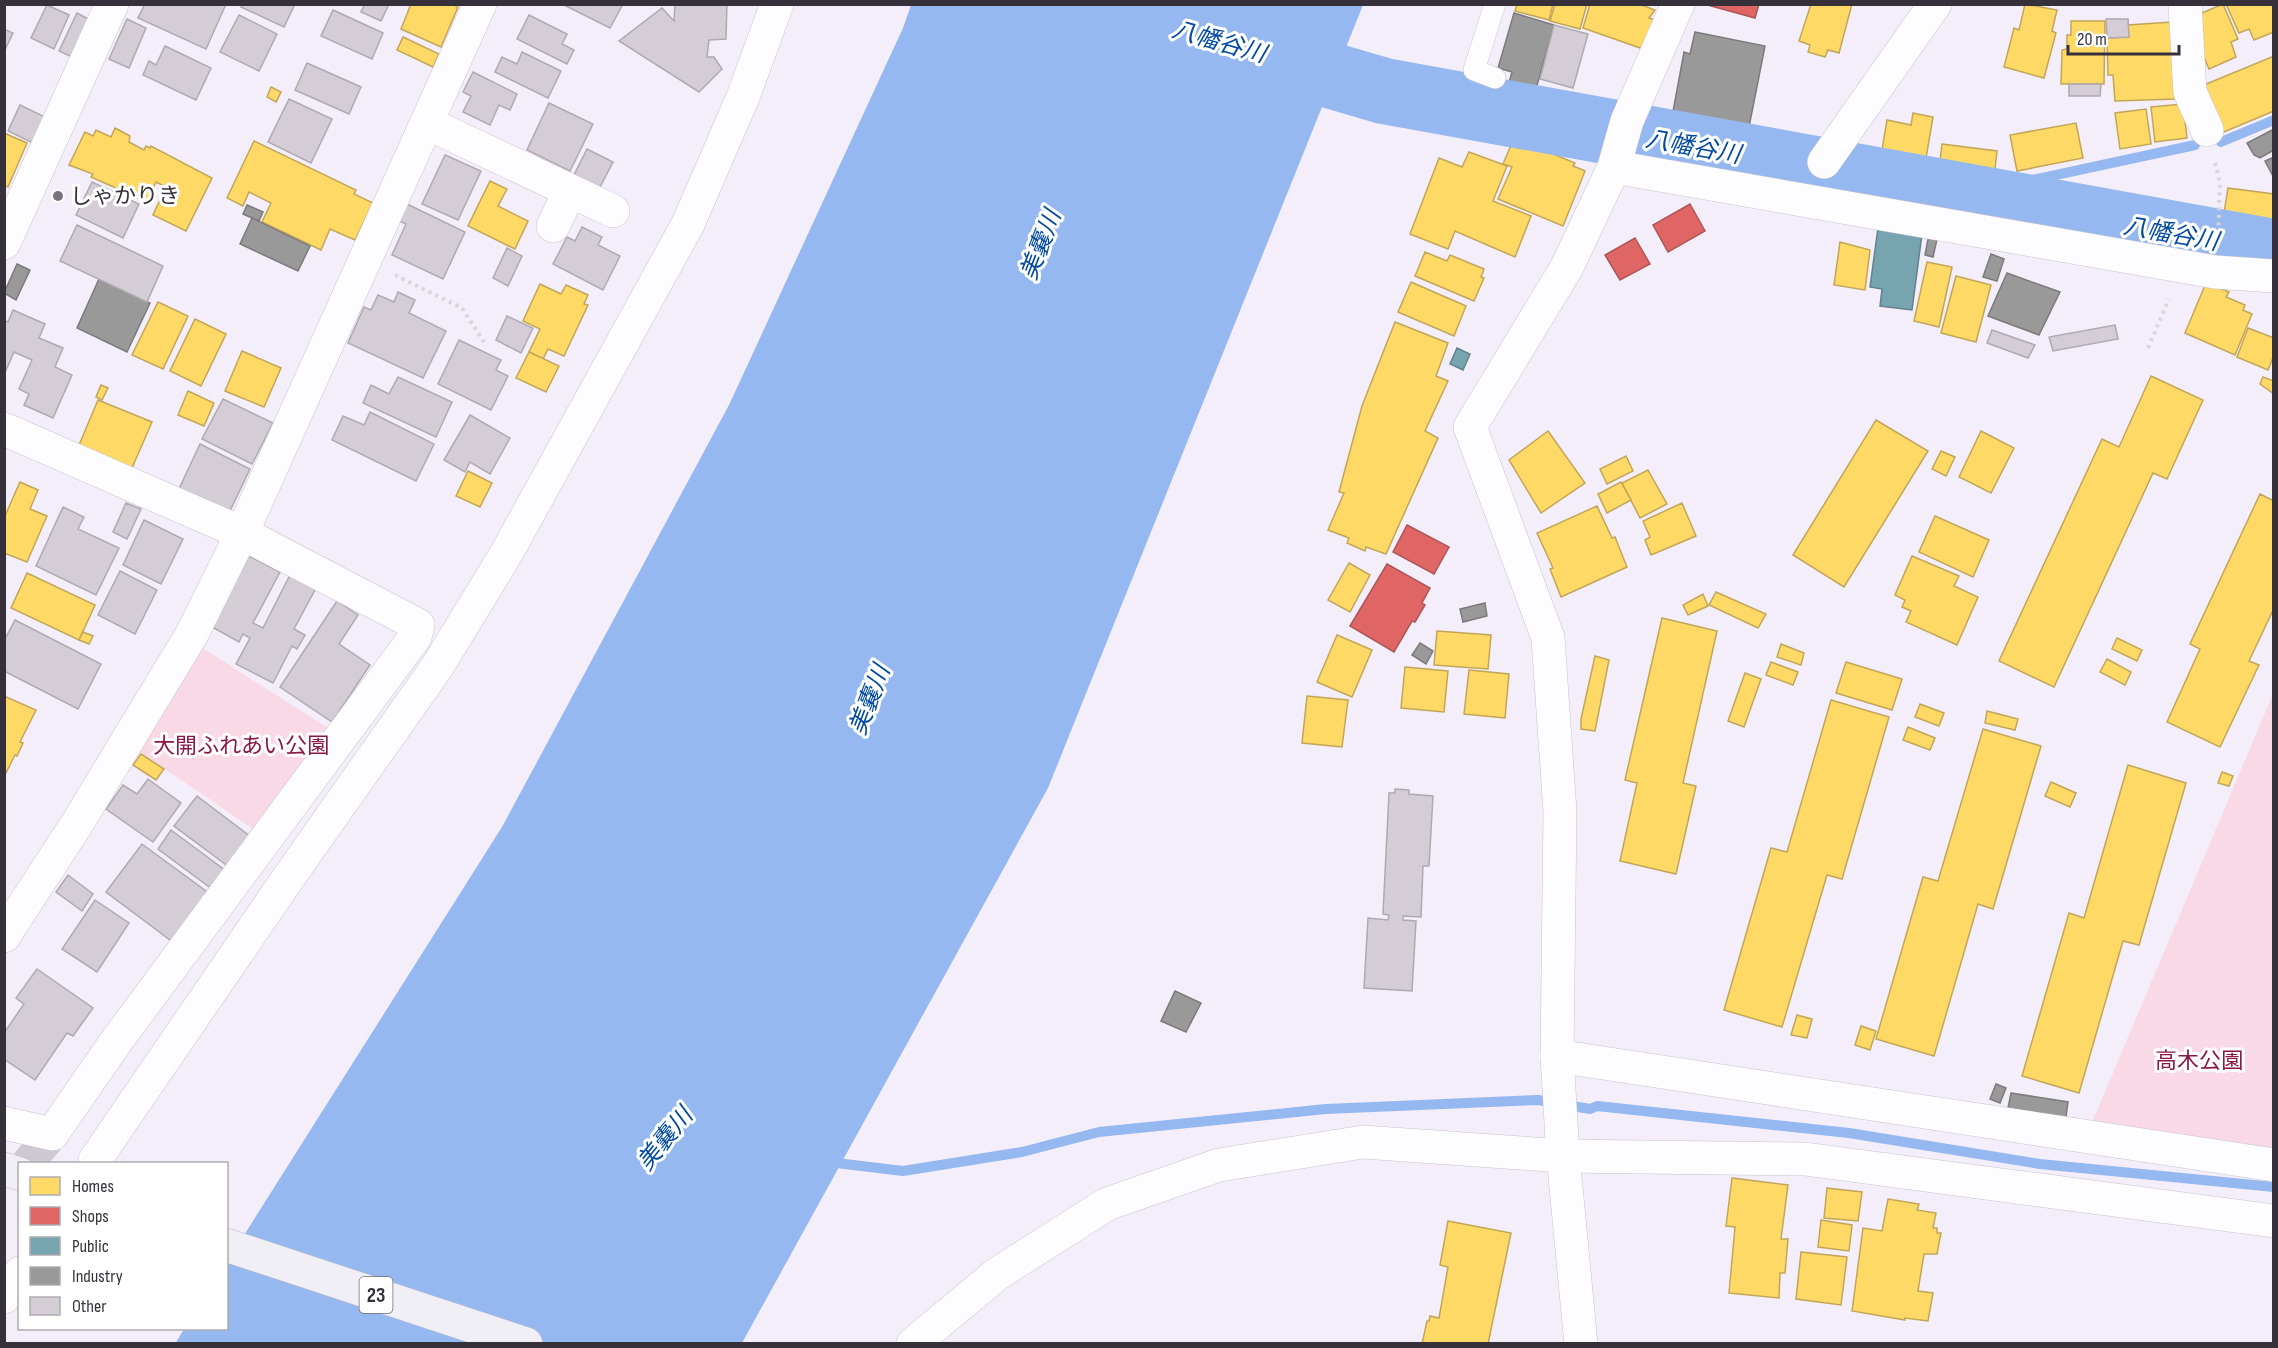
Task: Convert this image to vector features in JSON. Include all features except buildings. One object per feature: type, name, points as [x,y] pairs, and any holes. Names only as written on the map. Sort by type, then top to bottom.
[{"type":"main road","name":"23","points":[[228,1246],[526,1344]]},
{"type":"street","points":[[4,243],[112,4]]},
{"type":"street","points":[[4,936],[78,822],[192,634],[242,533],[480,4]]},
{"type":"street","points":[[95,1161],[291,874],[437,667],[506,554],[688,224],[743,97],[777,4]]},
{"type":"street","points":[[1579,1342],[1562,1140],[1558,1061],[1560,812],[1548,638],[1470,427],[1567,267],[1614,167],[1627,121],[1678,4]]},
{"type":"street","points":[[1824,162],[1935,4]]},
{"type":"street","points":[[2185,4],[2190,92],[2206,130]]},
{"type":"street","points":[[427,123],[613,211]]},
{"type":"street","points":[[1614,167],[2182,267],[2274,276]]},
{"type":"street","points":[[553,226],[570,191]]},
{"type":"street","points":[[4,429],[242,533],[418,625],[416,637],[115,1043],[51,1134],[4,1123]]},
{"type":"street","points":[[1558,1061],[2274,1165]]},
{"type":"street","points":[[913,1344],[931,1326],[997,1274],[1107,1204],[1219,1165],[1363,1142],[1562,1140],[1805,1159],[2274,1221]]},
{"type":"street","points":[[4,1297],[18,1276]]},
{"type":"lane","points":[[1495,4],[1474,70],[1495,78]]},
{"type":"path","points":[[2206,130],[2220,182],[2219,227]]},
{"type":"path","points":[[365,260],[462,308],[484,342]]},
{"type":"path","points":[[2148,348],[2182,267]]},
{"type":"green space","name":"大開ふれあい公園","points":[[201,647],[334,732],[256,831],[140,752]]},
{"type":"green space","name":"高木公園","points":[[2273,694],[2273,1149],[2091,1125]]},
{"type":"water","name":"美嚢川","points":[[911,5],[1363,5],[1048,788],[742,1343],[175,1344],[183,1330],[228,1330],[228,1260],[502,827],[729,405],[903,28]]},
{"type":"waterway","name":"八幡谷川","points":[[1247,51],[1384,91],[2274,252]]},
{"type":"waterway","points":[[2221,142],[2274,120]]},
{"type":"waterway","points":[[1994,202],[2000,187],[2195,145]]},
{"type":"waterway","points":[[828,1162],[903,1171],[1022,1152],[1099,1132],[1326,1109],[1538,1100],[1590,1109],[1597,1106],[1849,1133],[2040,1164],[2274,1187]]},
{"type":"tunnel","points":[[29,1162],[52,1134]]},
{"type":"place","name":"しゃかりき","points":[[58,196]]}]
